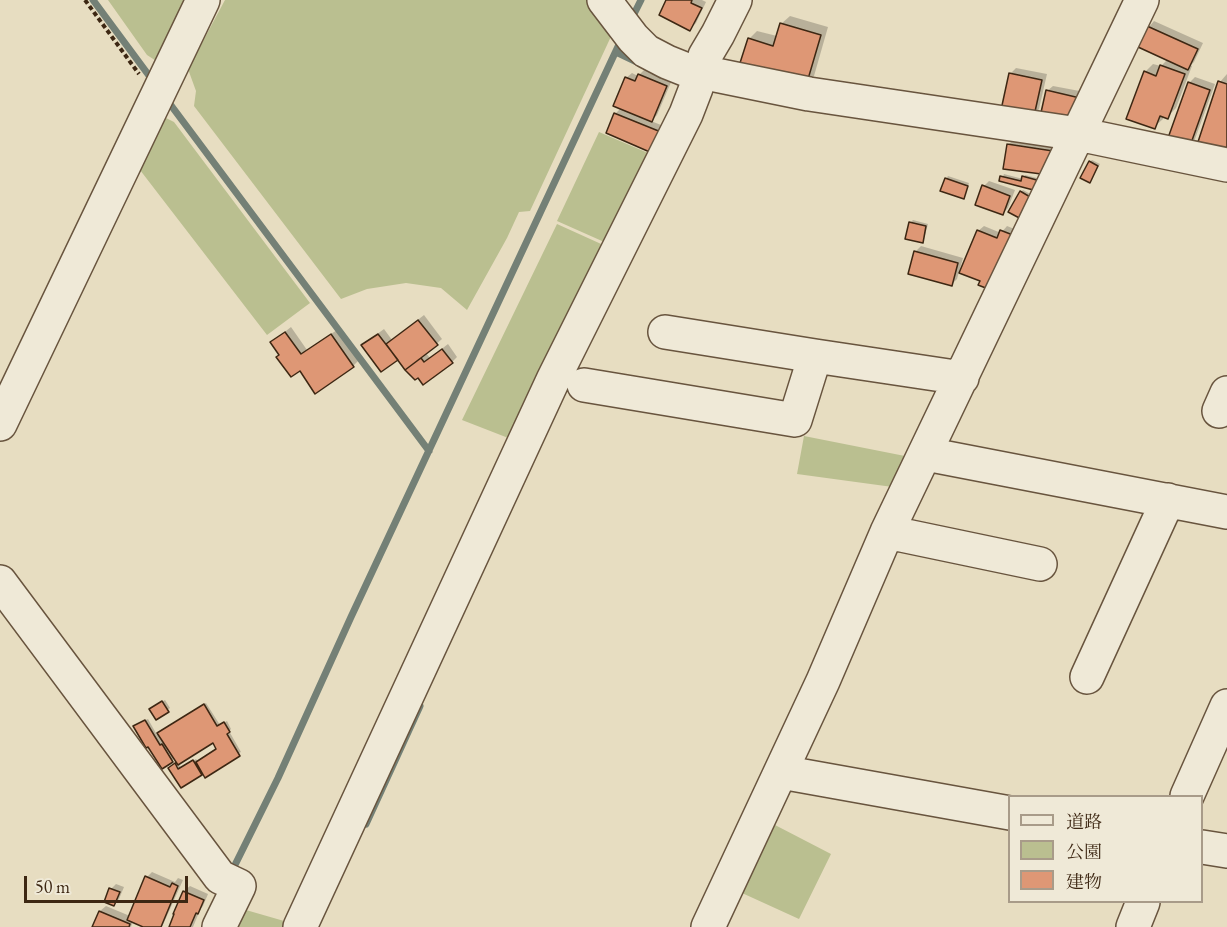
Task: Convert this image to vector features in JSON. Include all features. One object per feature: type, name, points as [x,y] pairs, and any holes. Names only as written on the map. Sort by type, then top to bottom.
[{"type":"street","points":[[0,424],[203,0]]},
{"type":"street","points":[[300,927],[553,380],[686,114],[707,78],[705,56],[735,0]]},
{"type":"street","points":[[708,927],[823,681],[935,456],[962,378],[1081,140],[1142,0]]},
{"type":"street","points":[[618,18],[646,51],[707,78],[1227,165]]},
{"type":"street","points":[[665,332],[962,378]]},
{"type":"street","points":[[584,385],[795,420],[815,356]]},
{"type":"street","points":[[935,456],[1227,512]]},
{"type":"street","points":[[1087,677],[1168,500]]},
{"type":"street","points":[[896,534],[1040,564]]},
{"type":"street","points":[[0,582],[228,881],[239,886],[219,927]]},
{"type":"street","points":[[1187,795],[1227,706]]},
{"type":"street","points":[[781,772],[1008,813]]},
{"type":"street","points":[[1203,847],[1227,851]]},
{"type":"street","points":[[1133,927],[1143,903]]},
{"type":"path","points":[[85,0],[159,92]]},
{"type":"green space","points":[[108,0],[195,0],[164,66],[147,55]]},
{"type":"green space","points":[[225,0],[592,0],[614,30],[530,211],[519,212],[467,310],[441,288],[406,283],[367,289],[341,299],[194,106],[196,91],[188,69]]},
{"type":"green space","points":[[166,118],[174,122],[310,303],[267,335],[140,170]]},
{"type":"green space","points":[[599,132],[655,156],[611,245],[557,221]]},
{"type":"green space","points":[[557,224],[610,248],[516,441],[462,420]]},
{"type":"green space","points":[[804,436],[915,458],[900,488],[797,474]]},
{"type":"green space","points":[[775,825],[831,854],[799,919],[742,893]]},
{"type":"green space","points":[[239,908],[291,923],[289,927],[230,927]]},
{"type":"building","points":[[666,0],[692,0],[691,3],[702,8],[690,31],[659,15]]},
{"type":"building","points":[[780,23],[821,35],[806,86],[739,66],[748,38],[773,46]]},
{"type":"building","points":[[1147,26],[1198,49],[1188,70],[1138,47]]},
{"type":"building","points":[[1160,65],[1185,74],[1168,119],[1160,116],[1155,129],[1126,119],[1144,71],[1156,76]]},
{"type":"building","points":[[1009,73],[1042,80],[1034,116],[1001,110]]},
{"type":"building","points":[[638,74],[667,86],[652,122],[613,106],[625,77],[635,81]]},
{"type":"building","points":[[1218,81],[1227,84],[1227,146],[1223,157],[1196,148]]},
{"type":"building","points":[[1188,82],[1210,90],[1190,146],[1168,138]]},
{"type":"building","points":[[1046,90],[1080,98],[1074,125],[1040,117]]},
{"type":"building","points":[[614,113],[661,132],[652,153],[606,133]]},
{"type":"building","points":[[1007,144],[1053,151],[1049,175],[1003,169]]},
{"type":"building","points":[[1089,161],[1098,166],[1090,183],[1080,178]]},
{"type":"building","points":[[1000,176],[1021,181],[1022,176],[1044,182],[1041,192],[999,181]]},
{"type":"building","points":[[945,178],[968,186],[964,199],[940,191]]},
{"type":"building","points":[[982,185],[1010,196],[1003,215],[975,205]]},
{"type":"building","points":[[1020,191],[1037,201],[1025,221],[1008,212]]},
{"type":"building","points":[[909,222],[926,226],[923,243],[905,239]]},
{"type":"building","points":[[977,230],[997,238],[1000,230],[1018,237],[996,292],[978,285],[980,281],[959,273]]},
{"type":"building","points":[[914,251],[958,263],[952,286],[908,274]]},
{"type":"building","points":[[418,320],[438,345],[405,370],[386,344]]},
{"type":"building","points":[[285,332],[301,354],[331,334],[354,367],[315,394],[300,371],[291,377],[276,357],[279,355],[270,342]]},
{"type":"building","points":[[378,334],[398,360],[381,372],[361,345]]},
{"type":"building","points":[[442,349],[453,363],[423,385],[418,378],[415,380],[405,370],[421,358],[424,362]]},
{"type":"building","points":[[162,701],[169,712],[156,720],[149,709]]},
{"type":"building","points":[[204,704],[217,726],[224,722],[230,732],[227,734],[240,756],[205,778],[196,762],[216,749],[213,743],[178,765],[157,733]]},
{"type":"building","points":[[145,720],[173,762],[162,769],[133,726]]},
{"type":"building","points":[[193,760],[202,775],[181,788],[168,768],[175,763],[178,769]]},
{"type":"building","points":[[145,876],[170,887],[172,883],[178,886],[161,927],[143,927],[127,920]]},
{"type":"building","points":[[109,888],[120,892],[114,906],[104,902]]},
{"type":"building","points":[[183,891],[204,900],[190,927],[169,927],[173,914]]},
{"type":"building","points":[[99,911],[130,924],[129,927],[92,927]]},
{"type":"waterway","points":[[93,0],[153,81]]},
{"type":"waterway","points":[[631,20],[641,0]]},
{"type":"waterway","points":[[231,873],[278,778],[622,38]]},
{"type":"waterway","points":[[616,52],[639,63]]},
{"type":"waterway","points":[[167,100],[429,451]]},
{"type":"waterway","points":[[366,824],[420,706]]}]
